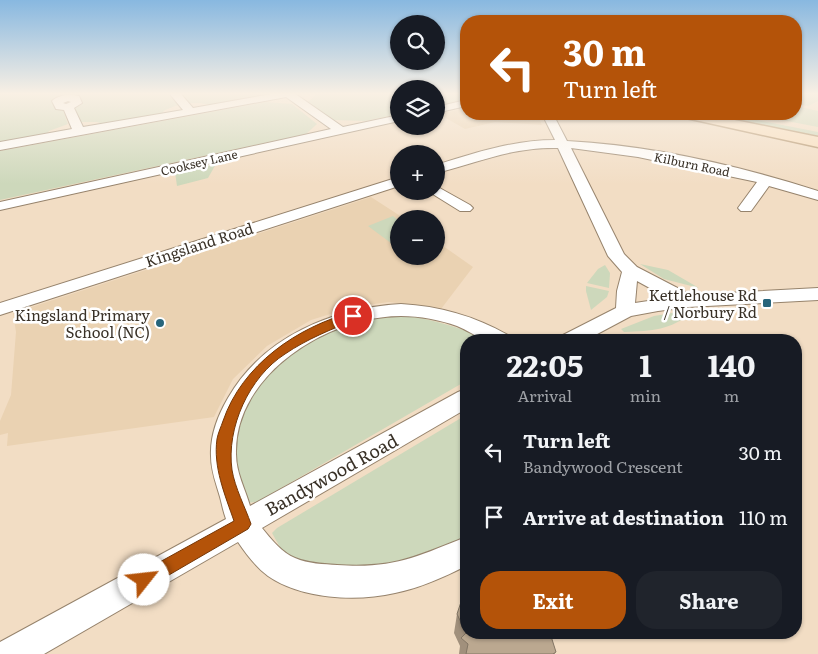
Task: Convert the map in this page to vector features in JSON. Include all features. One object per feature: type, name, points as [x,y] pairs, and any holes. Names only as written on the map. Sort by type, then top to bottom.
[{"type":"main road","points":[[731,124],[818,142]]},
{"type":"main road","points":[[782,124],[818,131]]},
{"type":"street","points":[[75,124],[79,132]]},
{"type":"street","points":[[0,146],[126,124]]},
{"type":"street","points":[[331,124],[341,131]]},
{"type":"street","name":"Cooksey Lane","points":[[0,206],[374,124]]},
{"type":"street","points":[[553,124],[617,256],[631,271],[688,301]]},
{"type":"street","points":[[445,166],[508,148],[564,145]]},
{"type":"street","name":"Kilburn Road","points":[[564,145],[598,146],[635,152],[766,180],[818,196]]},
{"type":"street","points":[[746,208],[766,180]]},
{"type":"street","name":"Kingsland Road","points":[[0,309],[390,183]]},
{"type":"street","points":[[445,196],[465,208]]},
{"type":"street","points":[[626,311],[624,304],[628,276],[631,271]]},
{"type":"street","points":[[582,334],[626,311],[688,301],[818,294]]},
{"type":"street","points":[[460,554],[440,565],[385,580],[324,580],[302,577],[278,566],[243,524],[225,470],[224,439],[235,407],[253,378],[279,352],[318,330],[353,316],[386,310],[410,310],[450,317],[485,329],[493,334]]},
{"type":"street","name":"Bandywood Road","points":[[12,654],[460,401]]},
{"type":"shaded area","points":[[456,124],[488,124],[465,129]]},
{"type":"shaded area","points":[[519,124],[541,124],[542,125]]},
{"type":"shaded area","name":"Kingsland Primary School (NC)","points":[[371,197],[391,210],[390,265],[445,265],[445,247],[473,267],[441,309],[389,302],[353,307],[311,320],[267,346],[233,379],[214,417],[7,446],[8,433],[0,435],[0,421],[11,395],[16,332],[13,313]]},
{"type":"green space","points":[[0,124],[68,124],[49,131],[46,135],[0,144]]},
{"type":"green space","points":[[149,124],[317,124],[306,134],[0,200],[0,151]]},
{"type":"green space","points":[[738,124],[775,124],[818,132],[818,140]]},
{"type":"green space","points":[[800,124],[818,124],[818,127]]},
{"type":"green space","points":[[216,164],[208,178],[177,186],[175,172]]},
{"type":"green space","points":[[390,217],[390,242],[368,226]]},
{"type":"green space","points":[[640,264],[668,270],[699,288],[664,279]]},
{"type":"green space","points":[[605,265],[610,273],[609,288],[587,283],[598,269]]},
{"type":"green space","points":[[586,286],[609,291],[607,297],[591,310],[586,291]]},
{"type":"green space","points":[[690,310],[693,312],[669,326],[644,331],[624,332],[621,329],[654,316]]},
{"type":"green space","points":[[410,316],[450,325],[474,334],[460,334],[460,384],[257,502],[246,503],[233,452],[236,427],[245,401],[278,360],[339,326],[379,317]]},
{"type":"green space","points":[[460,419],[460,541],[392,566],[333,569],[295,560],[282,551],[272,533],[277,528]]},
{"type":"building","points":[[460,605],[460,620],[457,614]]},
{"type":"building","points":[[462,639],[552,639],[556,652],[553,654],[466,654],[468,644]]},
{"type":"place","name":"Kettlehouse Rd / Norbury Rd","points":[[767,303]]},
{"type":"place","name":"Kingsland Primary School (NC)","points":[[160,323]]},
{"type":"route","points":[[144,580],[243,524],[225,470],[224,439],[235,407],[253,378],[279,352],[318,330],[353,316]]}]
